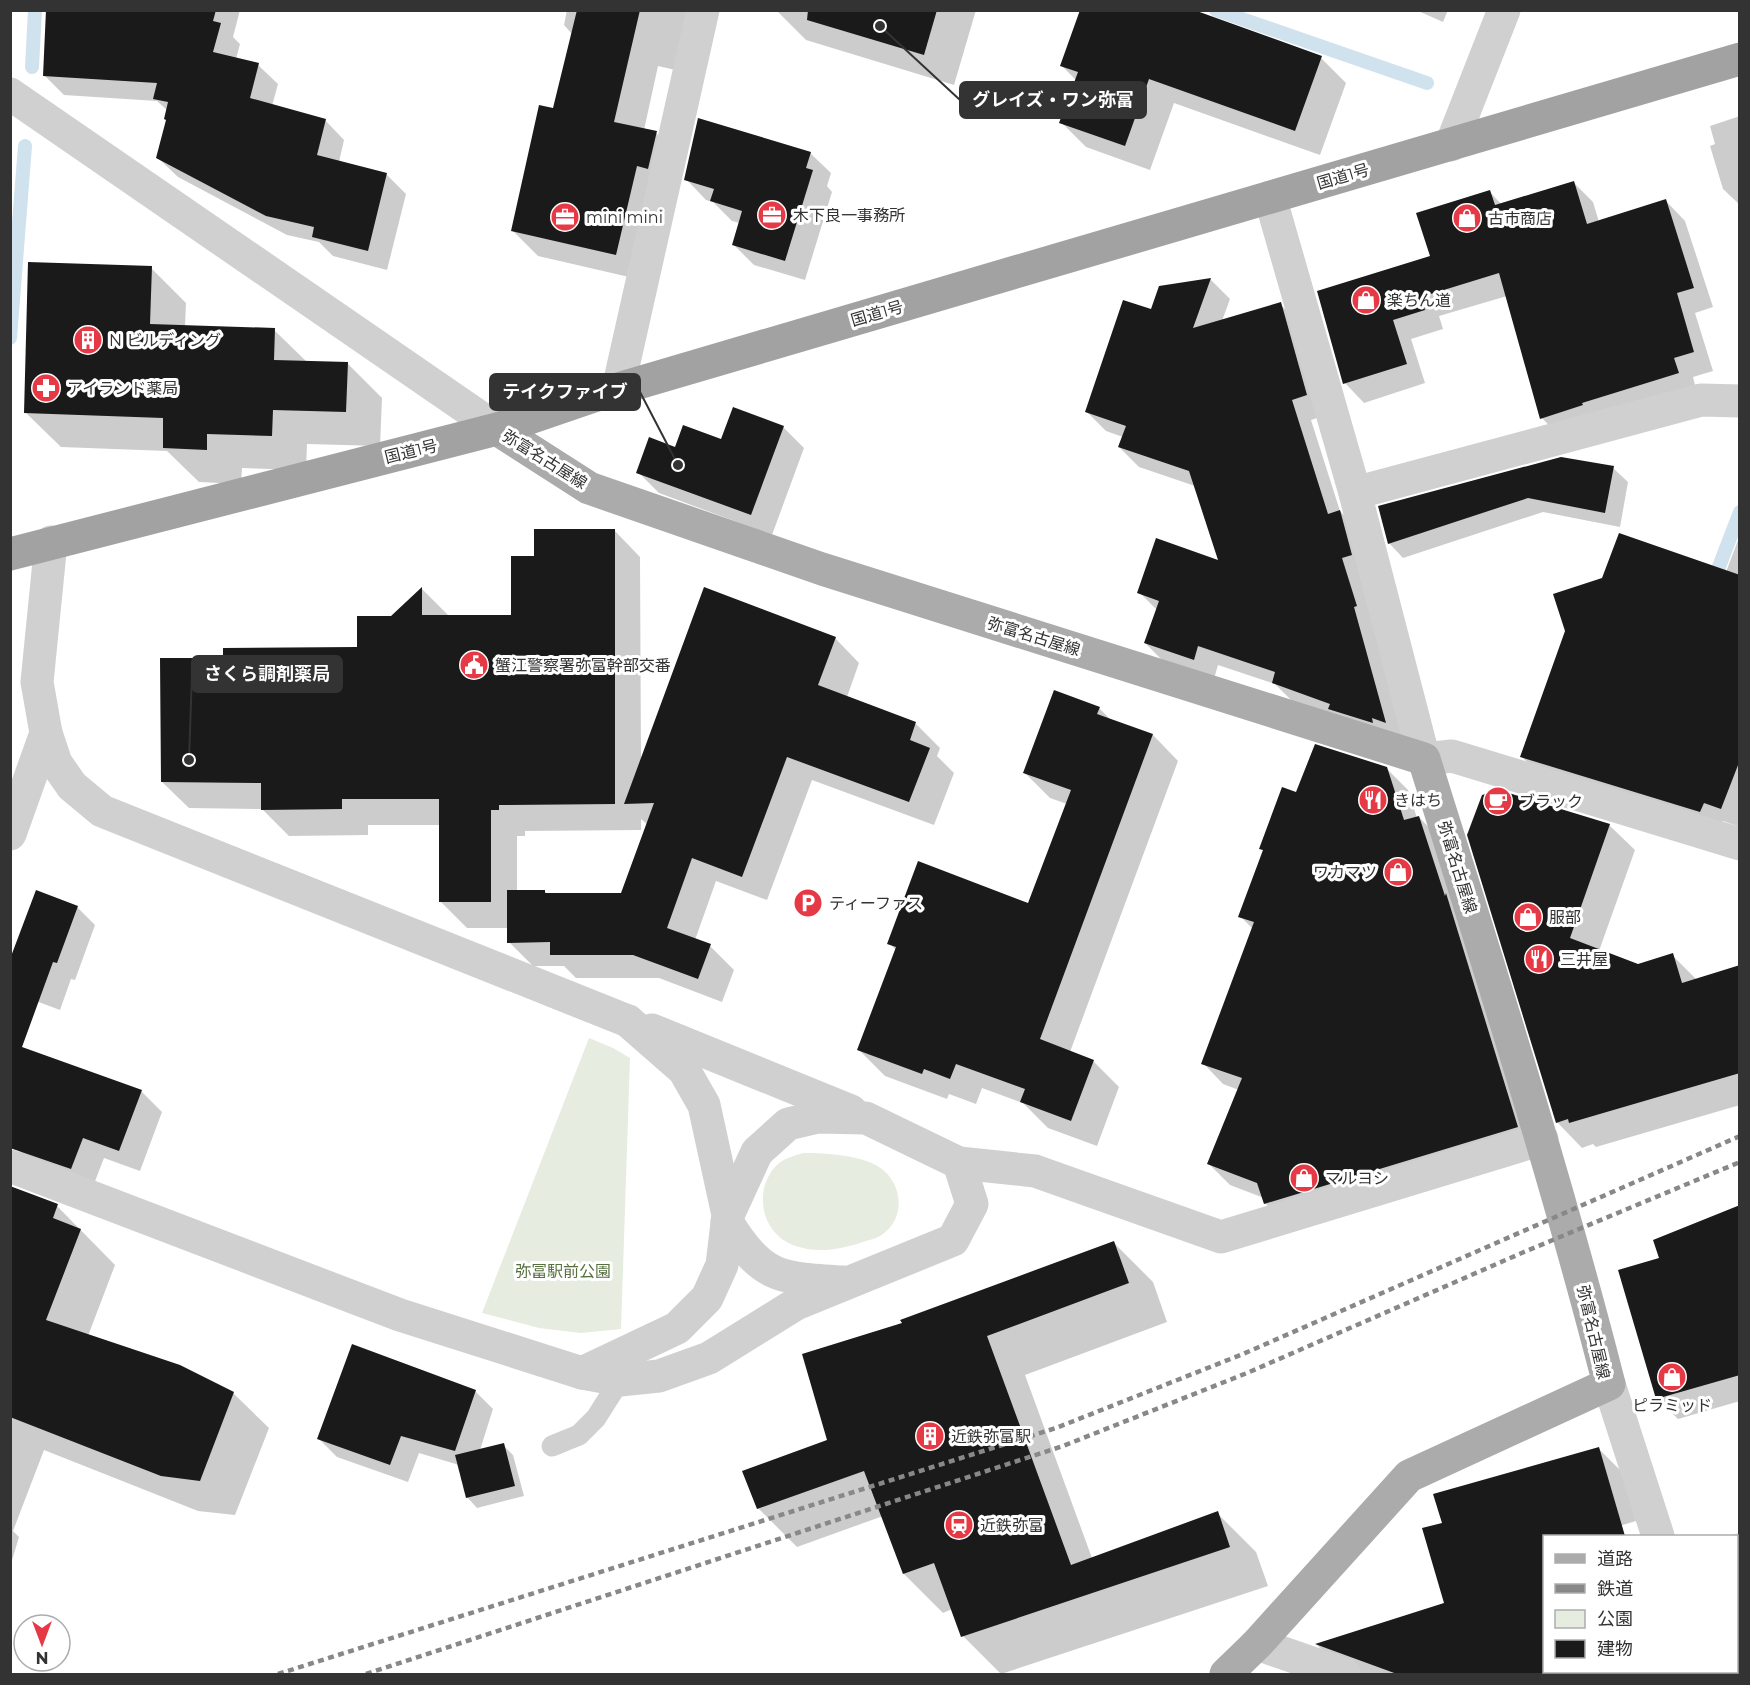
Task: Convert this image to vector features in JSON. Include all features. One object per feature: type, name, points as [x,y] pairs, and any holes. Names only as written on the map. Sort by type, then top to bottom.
[{"type":"highway","name":"国道1号","points":[[10,554],[497,429],[618,389],[1740,59]]},
{"type":"main road","name":"弥富名古屋線","points":[[497,429],[589,488],[822,569],[1424,759],[1542,1139],[1577,1259],[1608,1384],[1409,1476],[1257,1644],[1226,1674]]},
{"type":"street","points":[[618,389],[703,10]]},
{"type":"street","points":[[1451,145],[1504,10]]},
{"type":"street","points":[[10,94],[497,429]]},
{"type":"street","points":[[1270,197],[1355,493],[1424,759],[1452,756],[1740,844]]},
{"type":"street","points":[[1355,493],[1701,400],[1740,401]]},
{"type":"street","points":[[51,542],[37,682],[46,733],[56,763],[72,786],[102,811],[866,1118],[959,1163],[1035,1171],[1221,1237],[1542,1139]]},
{"type":"street","points":[[10,834],[46,733]]},
{"type":"street","points":[[582,1373],[677,1328],[707,1298],[722,1265],[727,1219],[704,1105],[684,1070],[627,1021]]},
{"type":"street","points":[[727,1219],[757,1152],[788,1125],[818,1117],[866,1118]]},
{"type":"street","points":[[10,1166],[400,1315],[582,1373],[620,1380],[659,1376],[709,1358],[796,1304],[953,1240],[972,1204],[959,1163]]},
{"type":"street","points":[[727,1219],[741,1244],[756,1262],[777,1275],[848,1282]]},
{"type":"street","points":[[1608,1384],[1658,1535]]},
{"type":"street","points":[[1257,1644],[1344,1674]]},
{"type":"lane","points":[[552,1446],[579,1435],[596,1418],[620,1380]]},
{"type":"green space","name":"弥冨駅前公園","points":[[589,1038],[630,1058],[621,1329],[581,1333],[539,1328],[482,1313]]},
{"type":"green space","points":[[803,1153],[853,1157],[879,1167],[887,1174],[897,1191],[899,1201],[895,1221],[889,1229],[874,1239],[830,1250],[813,1250],[785,1241],[776,1233],[764,1212],[764,1189],[768,1177],[778,1164]]},
{"type":"building","points":[[46,10],[216,10],[213,21],[221,23],[213,52],[259,63],[250,98],[326,119],[317,155],[387,173],[368,251],[312,237],[314,227],[266,216],[156,158],[166,120],[164,119],[168,102],[153,99],[157,83],[43,76]]},
{"type":"building","points":[[577,10],[640,10],[614,122],[657,131],[648,169],[637,166],[616,255],[511,231],[539,105],[553,108]]},
{"type":"building","points":[[808,10],[937,10],[924,55],[807,20]]},
{"type":"building","points":[[1080,10],[1194,10],[1322,56],[1295,131],[1149,79],[1125,146],[1059,123],[1078,72],[1060,66]]},
{"type":"building","points":[[698,118],[811,152],[806,168],[813,170],[785,261],[732,245],[742,211],[710,201],[714,189],[684,180]]},
{"type":"building","points":[[1574,181],[1587,224],[1666,199],[1694,288],[1677,293],[1694,352],[1674,358],[1679,373],[1582,403],[1583,405],[1540,419],[1499,273],[1421,297],[1425,310],[1393,320],[1407,364],[1343,384],[1317,291],[1430,256],[1416,213],[1490,190],[1495,205]]},
{"type":"building","points":[[28,262],[152,266],[150,324],[275,328],[274,360],[348,362],[346,412],[273,410],[272,436],[207,434],[207,450],[163,448],[163,418],[24,413]]},
{"type":"building","points":[[1211,278],[1193,328],[1281,302],[1307,395],[1292,400],[1328,514],[1340,510],[1352,555],[1342,558],[1357,606],[1354,607],[1386,723],[1372,718],[1373,723],[1328,709],[1330,704],[1272,683],[1275,672],[1198,646],[1194,660],[1144,643],[1159,601],[1137,593],[1156,538],[1218,560],[1189,471],[1118,447],[1126,426],[1085,412],[1123,300],[1151,309],[1159,286]]},
{"type":"building","points":[[733,407],[784,426],[751,515],[636,473],[649,437],[675,447],[683,425],[721,439]]},
{"type":"building","points":[[1561,457],[1614,466],[1605,513],[1528,498],[1388,544],[1378,506]]},
{"type":"building","points":[[534,529],[615,529],[615,804],[499,805],[499,810],[491,810],[491,902],[439,902],[439,799],[342,799],[342,809],[261,810],[261,783],[161,782],[160,658],[223,658],[223,648],[357,647],[357,616],[391,616],[422,587],[422,615],[511,615],[511,556],[534,556]]},
{"type":"building","points":[[1619,533],[1740,575],[1740,760],[1721,809],[1704,803],[1700,812],[1520,757],[1565,631],[1553,594],[1602,578]]},
{"type":"building","points":[[704,587],[836,637],[818,685],[916,722],[910,740],[930,748],[909,802],[787,757],[742,877],[692,858],[667,928],[711,944],[698,979],[633,955],[550,955],[550,942],[507,943],[507,890],[545,890],[545,893],[621,893],[654,803],[624,804]]},
{"type":"building","points":[[1054,690],[1100,707],[1097,714],[1153,734],[1040,1039],[1094,1060],[1071,1121],[1020,1102],[1025,1089],[956,1064],[950,1079],[924,1069],[922,1074],[857,1050],[896,947],[887,944],[918,861],[1028,903],[1071,790],[1023,773]]},
{"type":"building","points":[[1315,744],[1387,767],[1404,820],[1419,816],[1445,896],[1446,893],[1518,1127],[1264,1204],[1257,1183],[1207,1164],[1242,1078],[1201,1064],[1254,922],[1238,917],[1263,850],[1259,849],[1282,787],[1296,792]]},
{"type":"building","points":[[1499,790],[1610,824],[1570,938],[1638,964],[1673,953],[1682,983],[1740,965],[1740,1073],[1569,1123],[1568,1119],[1556,1123],[1467,835],[1482,795]]},
{"type":"building","points":[[36,890],[78,906],[57,963],[53,962],[22,1047],[142,1090],[119,1151],[83,1138],[71,1169],[10,1148],[10,959]]},
{"type":"building","points":[[10,1186],[58,1204],[53,1218],[81,1229],[46,1320],[180,1365],[234,1392],[200,1481],[161,1476],[10,1417]]},
{"type":"building","points":[[1740,1205],[1740,1375],[1656,1399],[1618,1270],[1659,1258],[1653,1240]]},
{"type":"building","name":"近鉄弥富駅","points":[[1114,1241],[1129,1283],[987,1336],[1071,1565],[1218,1511],[1230,1547],[961,1637],[934,1563],[903,1574],[864,1471],[757,1509],[742,1471],[827,1440],[802,1354],[902,1323],[900,1320]]},
{"type":"building","points":[[352,1344],[476,1390],[455,1451],[401,1436],[390,1465],[317,1439]]},
{"type":"building","points":[[504,1443],[515,1486],[466,1498],[455,1455]]},
{"type":"building","points":[[1599,1447],[1625,1535],[1543,1535],[1543,1673],[1545,1674],[1397,1674],[1315,1644],[1444,1603],[1422,1528],[1442,1523],[1433,1494]]},
{"type":"waterway","points":[[32,67],[35,10]]},
{"type":"waterway","points":[[1216,10],[1427,83]]},
{"type":"waterway","points":[[10,338],[25,146]]},
{"type":"waterway","points":[[1712,585],[1740,512]]},
{"type":"railway","points":[[278,1674],[1056,1428],[1243,1354],[1740,1136]]},
{"type":"railway","points":[[366,1674],[1063,1446],[1247,1373],[1524,1252],[1740,1162]]},
{"type":"place","name":"グレイズ・ワン弥富","points":[[880,26]]},
{"type":"place","name":"木下良一事務所","points":[[772,215]]},
{"type":"place","name":"mini mini","points":[[565,217]]},
{"type":"place","name":"古市商店","points":[[1467,218]]},
{"type":"place","name":"楽ちん道","points":[[1366,300]]},
{"type":"place","name":"N ビルディング","points":[[88,340]]},
{"type":"place","name":"アイランド薬局","points":[[46,388]]},
{"type":"place","name":"テイクファイブ","points":[[678,465]]},
{"type":"place","name":"蟹江警察署弥富幹部交番","points":[[474,665]]},
{"type":"place","name":"さくら調剤薬局","points":[[189,760]]},
{"type":"place","name":"きはち","points":[[1373,800]]},
{"type":"place","name":"ブラック","points":[[1498,801]]},
{"type":"place","name":"ワカマツ","points":[[1398,872]]},
{"type":"place","name":"ティーファス","points":[[808,903]]},
{"type":"place","name":"服部","points":[[1528,917]]},
{"type":"place","name":"三井屋","points":[[1539,959]]},
{"type":"place","name":"マルヨシ","points":[[1304,1178]]},
{"type":"place","name":"ピラミッド","points":[[1672,1377]]},
{"type":"place","name":"近鉄弥富駅","points":[[930,1436]]},
{"type":"place","name":"近鉄弥富","points":[[959,1525]]}]
